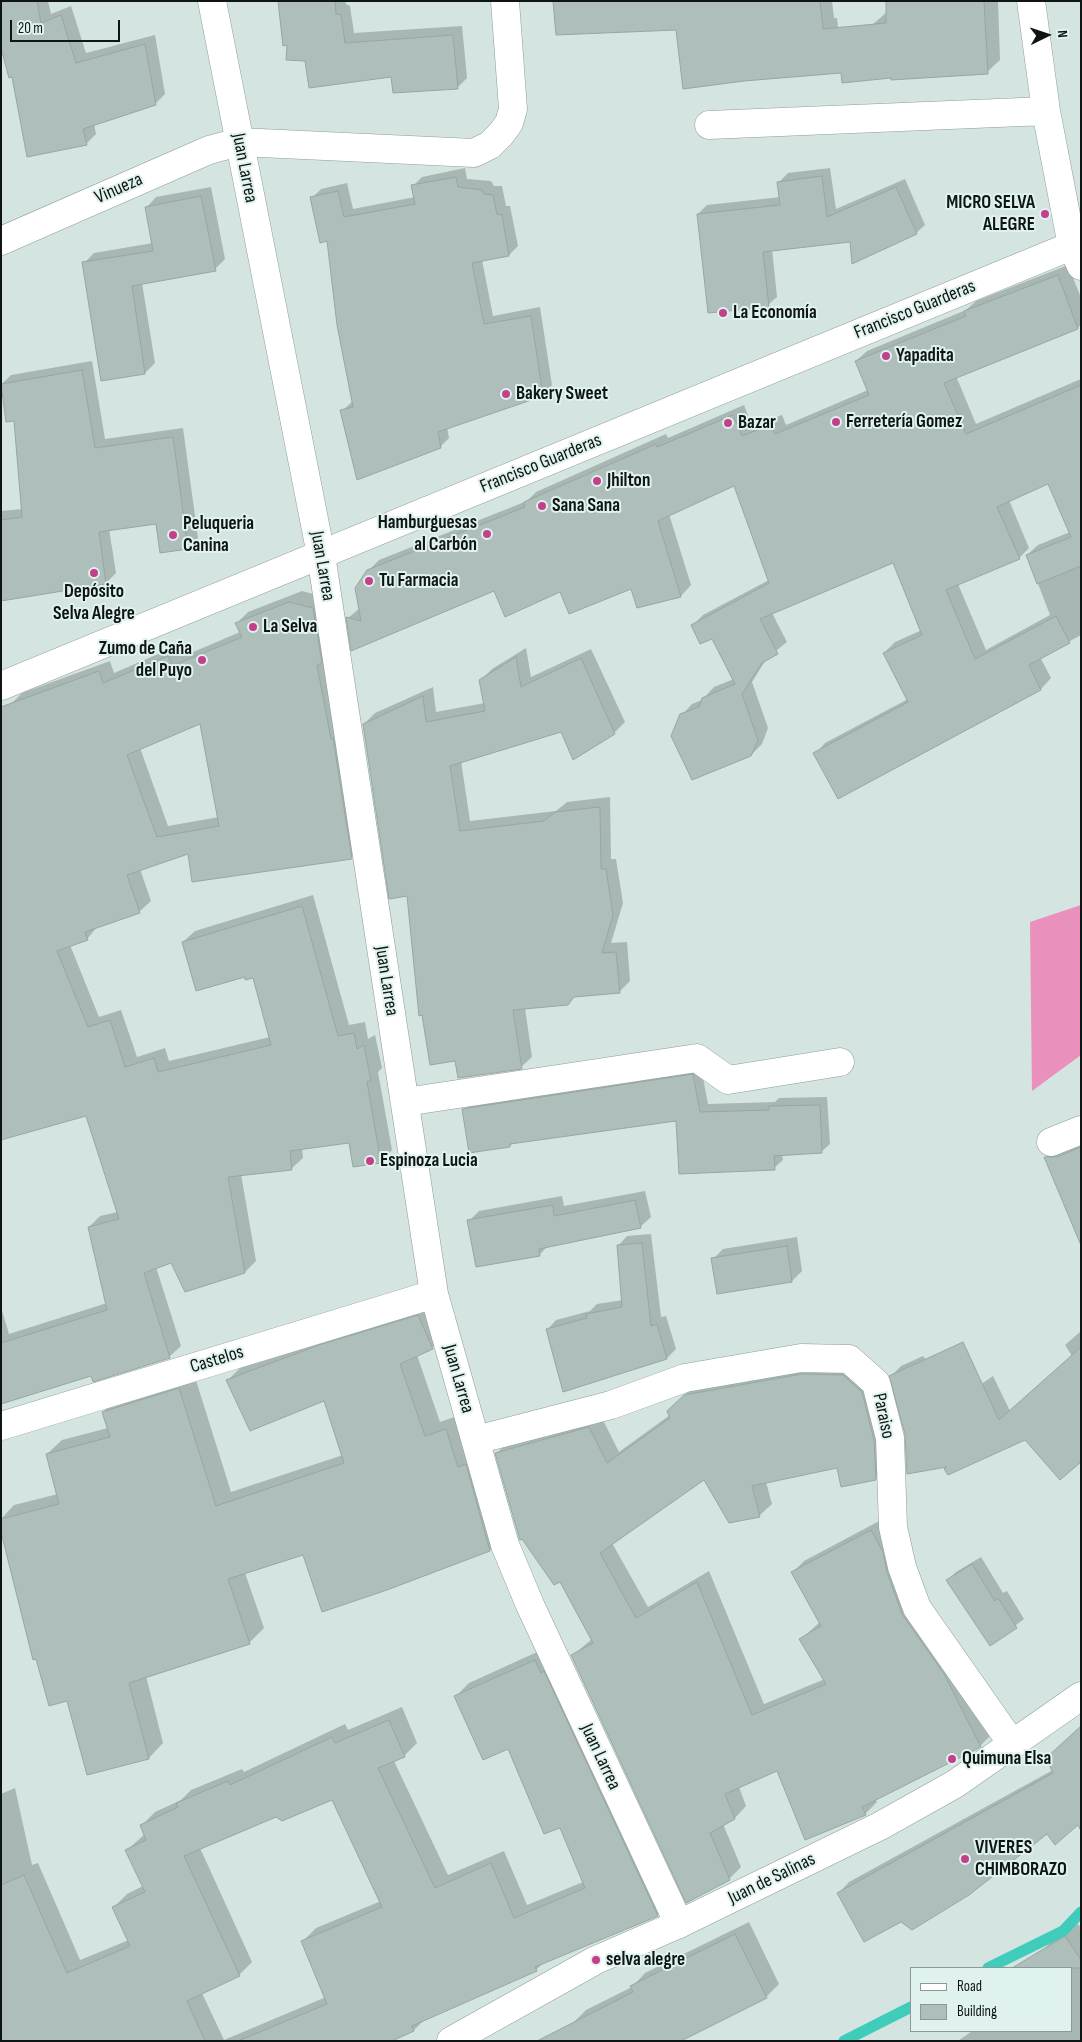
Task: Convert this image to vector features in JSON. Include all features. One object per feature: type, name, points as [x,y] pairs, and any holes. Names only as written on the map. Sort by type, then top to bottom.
[{"type":"street","name":"Juan Larrea","points":[[212,1],[321,555],[434,1294],[505,1546],[530,1605],[679,1924]]},
{"type":"street","name":"Vinueza","points":[[1,241],[209,150],[239,142],[474,153],[490,145],[508,123],[513,109],[505,1]]},
{"type":"street","points":[[1031,1],[1046,111],[1078,252]]},
{"type":"street","points":[[708,125],[1046,111]]},
{"type":"street","name":"Francisco Guarderas","points":[[1,686],[321,555],[1078,252]]},
{"type":"street","points":[[404,1102],[697,1058],[728,1080],[840,1062]]},
{"type":"street","points":[[1050,1142],[1081,1130]]},
{"type":"street","name":"Castelos","points":[[1,1426],[434,1294]]},
{"type":"street","name":"Paraiso","points":[[476,1440],[611,1405],[685,1378],[801,1358],[850,1359],[876,1382],[890,1438],[893,1527],[902,1567],[917,1608],[1013,1745]]},
{"type":"street","name":"Juan de Salinas","points":[[451,2041],[596,1960],[679,1924],[880,1826],[955,1784],[1081,1696]]},
{"type":"shaded area","points":[[1081,905],[1081,1055],[1032,1091],[1030,922]]},
{"type":"building","points":[[1,1],[37,1],[41,23],[61,15],[76,63],[145,44],[156,105],[83,129],[87,145],[27,157],[12,77],[9,78],[1,48]]},
{"type":"building","points":[[278,1],[335,1],[336,14],[341,15],[345,43],[453,35],[458,89],[393,93],[391,77],[309,88],[305,61],[286,60],[287,45],[283,46]]},
{"type":"building","points":[[553,1],[820,1],[823,29],[886,23],[886,1],[984,1],[988,74],[891,80],[891,78],[842,83],[841,73],[744,81],[683,89],[676,30],[556,35]]},
{"type":"building","points":[[822,176],[827,217],[896,187],[917,234],[852,264],[850,242],[763,252],[769,307],[708,313],[697,214],[780,205],[777,182]]},
{"type":"building","points":[[456,177],[458,187],[482,190],[484,194],[493,195],[497,214],[502,215],[509,256],[472,263],[484,324],[531,316],[543,396],[438,432],[441,448],[357,480],[340,410],[353,407],[337,325],[327,241],[320,243],[310,197],[338,191],[344,217],[415,204],[411,185]]},
{"type":"building","points":[[201,196],[216,271],[132,286],[145,374],[101,381],[82,262],[153,251],[145,207]]},
{"type":"building","points":[[1058,275],[1078,329],[944,383],[966,434],[1081,385],[1081,566],[1037,584],[1026,555],[1071,537],[1048,484],[997,507],[1020,559],[946,590],[975,659],[1056,616],[1070,643],[1029,665],[1041,690],[838,799],[813,753],[908,702],[883,653],[922,635],[893,563],[760,619],[778,654],[762,663],[742,694],[758,740],[751,756],[692,780],[671,736],[680,714],[699,707],[702,698],[735,684],[712,639],[700,644],[691,625],[769,583],[734,486],[658,521],[681,597],[637,608],[631,589],[569,614],[560,592],[505,617],[494,591],[351,651],[346,617],[361,621],[355,588],[367,570],[525,507],[524,502],[656,444],[657,447],[733,415],[742,436],[771,425],[775,434],[869,395],[855,361],[966,316],[964,311]]},
{"type":"building","points":[[82,370],[95,448],[173,437],[188,549],[160,553],[156,524],[99,532],[106,584],[1,601],[1,520],[22,517],[14,421],[6,422],[1,384]]},
{"type":"building","points":[[289,602],[313,608],[322,663],[317,665],[331,739],[333,738],[352,859],[192,882],[188,854],[127,875],[140,913],[85,932],[88,940],[57,951],[88,1027],[110,1020],[125,1067],[154,1058],[158,1072],[271,1045],[253,978],[245,980],[245,977],[196,991],[182,942],[302,906],[338,1036],[354,1033],[357,1049],[364,1045],[371,1081],[367,1082],[381,1163],[353,1167],[349,1143],[290,1151],[292,1170],[228,1177],[245,1273],[185,1292],[171,1263],[144,1273],[170,1358],[93,1382],[91,1376],[1,1404],[1,1343],[107,1310],[88,1227],[119,1219],[86,1116],[1,1140],[1,707],[99,671],[103,683],[168,656],[172,666],[242,637],[235,623]],"holes":[[[200,724],[219,826],[157,837],[127,755]]]},
{"type":"building","points":[[516,657],[521,687],[581,658],[615,734],[573,760],[561,732],[450,766],[460,831],[544,821],[555,812],[600,807],[601,869],[606,869],[613,915],[602,953],[616,952],[620,993],[574,997],[568,1005],[513,1010],[522,1069],[458,1078],[455,1061],[430,1065],[422,1015],[419,1016],[407,896],[389,899],[363,724],[423,696],[426,722],[485,711],[479,680]]},
{"type":"building","points":[[693,1074],[700,1112],[769,1110],[769,1106],[820,1105],[822,1153],[774,1156],[775,1170],[679,1174],[676,1121],[510,1144],[510,1147],[469,1153],[462,1109]]},
{"type":"building","points":[[1081,1147],[1080,1243],[1044,1157],[1057,1157]]},
{"type":"building","points":[[635,1200],[641,1228],[539,1249],[540,1256],[476,1267],[467,1220],[553,1205],[554,1216]]},
{"type":"building","points":[[642,1243],[651,1326],[657,1324],[667,1359],[563,1392],[546,1329],[587,1318],[586,1314],[622,1307],[617,1245]]},
{"type":"building","points":[[787,1246],[792,1282],[717,1294],[711,1258]]},
{"type":"building","points":[[418,1315],[433,1349],[400,1364],[425,1436],[446,1429],[458,1467],[466,1464],[490,1551],[387,1590],[322,1612],[303,1555],[228,1579],[250,1644],[129,1683],[149,1759],[87,1775],[67,1701],[49,1706],[36,1659],[33,1660],[1,1532],[1,1519],[59,1504],[46,1454],[110,1437],[102,1412],[179,1388],[216,1506],[344,1463],[324,1401],[250,1431],[226,1380],[319,1345]]},
{"type":"building","points":[[963,1342],[999,1420],[1081,1347],[1081,1462],[1060,1480],[1025,1440],[948,1475],[944,1469],[947,1467],[907,1474],[905,1434],[889,1376]]},
{"type":"building","points":[[802,1374],[843,1375],[862,1392],[874,1440],[876,1480],[841,1487],[837,1468],[752,1486],[760,1517],[729,1523],[704,1480],[600,1553],[636,1618],[697,1582],[752,1715],[826,1684],[799,1639],[821,1626],[791,1572],[871,1530],[883,1552],[887,1572],[902,1614],[944,1674],[981,1747],[862,1807],[866,1815],[805,1840],[777,1771],[725,1794],[735,1819],[710,1833],[730,1880],[686,1903],[571,1655],[593,1643],[560,1582],[554,1585],[522,1539],[520,1540],[495,1453],[589,1427],[607,1463],[670,1418],[667,1411],[684,1395]]},
{"type":"building","points":[[972,1564],[995,1601],[998,1598],[1017,1628],[990,1646],[946,1580]]},
{"type":"building","points":[[535,1660],[541,1673],[544,1671],[658,1916],[535,1967],[537,1971],[412,2026],[414,2031],[392,2041],[238,2041],[327,2004],[301,1941],[382,1907],[332,1800],[282,1821],[276,1817],[184,1856],[240,1976],[187,2001],[205,2041],[1,2041],[1,1885],[24,1875],[67,1973],[130,1946],[112,1907],[145,1892],[125,1850],[146,1840],[140,1825],[178,1807],[176,1803],[228,1781],[230,1785],[332,1737],[335,1743],[389,1720],[405,1757],[378,1768],[435,1888],[491,1863],[514,1918],[585,1888],[560,1828],[544,1834],[508,1749],[483,1760],[454,1696]]},
{"type":"building","points":[[1081,1726],[1081,1831],[1078,1825],[1055,1845],[1047,1834],[969,1895],[912,1930],[901,1922],[864,1942],[837,1893],[1053,1773],[1046,1758]]},
{"type":"building","points":[[735,1934],[767,1998],[681,2041],[537,2041],[633,1992],[630,1986]]},
{"type":"building","points":[[1065,1936],[1081,1960],[1081,1968],[1014,1967]]},
{"type":"waterway","points":[[990,1967],[1063,1931],[1081,1912]]},
{"type":"waterway","points":[[844,2041],[910,2008]]},
{"type":"place","name":"MICRO SELVA ALEGRE","points":[[1045,214]]},
{"type":"place","name":"La Economía","points":[[723,313]]},
{"type":"place","name":"Yapadita","points":[[886,356]]},
{"type":"place","name":"Bakery Sweet","points":[[506,394]]},
{"type":"place","name":"Ferretería Gomez","points":[[836,422]]},
{"type":"place","name":"Bazar","points":[[728,423]]},
{"type":"place","name":"Jhilton","points":[[597,481]]},
{"type":"place","name":"Sana Sana","points":[[542,506]]},
{"type":"place","name":"Hamburguesas al Carbón","points":[[487,534]]},
{"type":"place","name":"Peluqueria Canina","points":[[173,535]]},
{"type":"place","name":"Depósito Selva Alegre","points":[[94,573]]},
{"type":"place","name":"Tu Farmacia","points":[[369,581]]},
{"type":"place","name":"La Selva","points":[[253,627]]},
{"type":"place","name":"Zumo de Caña del Puyo","points":[[202,660]]},
{"type":"place","name":"Espinoza Lucia","points":[[370,1161]]},
{"type":"place","name":"Quimuna Elsa","points":[[952,1759]]},
{"type":"place","name":"VIVERES CHIMBORAZO","points":[[965,1859]]},
{"type":"place","name":"selva alegre","points":[[596,1960]]}]
